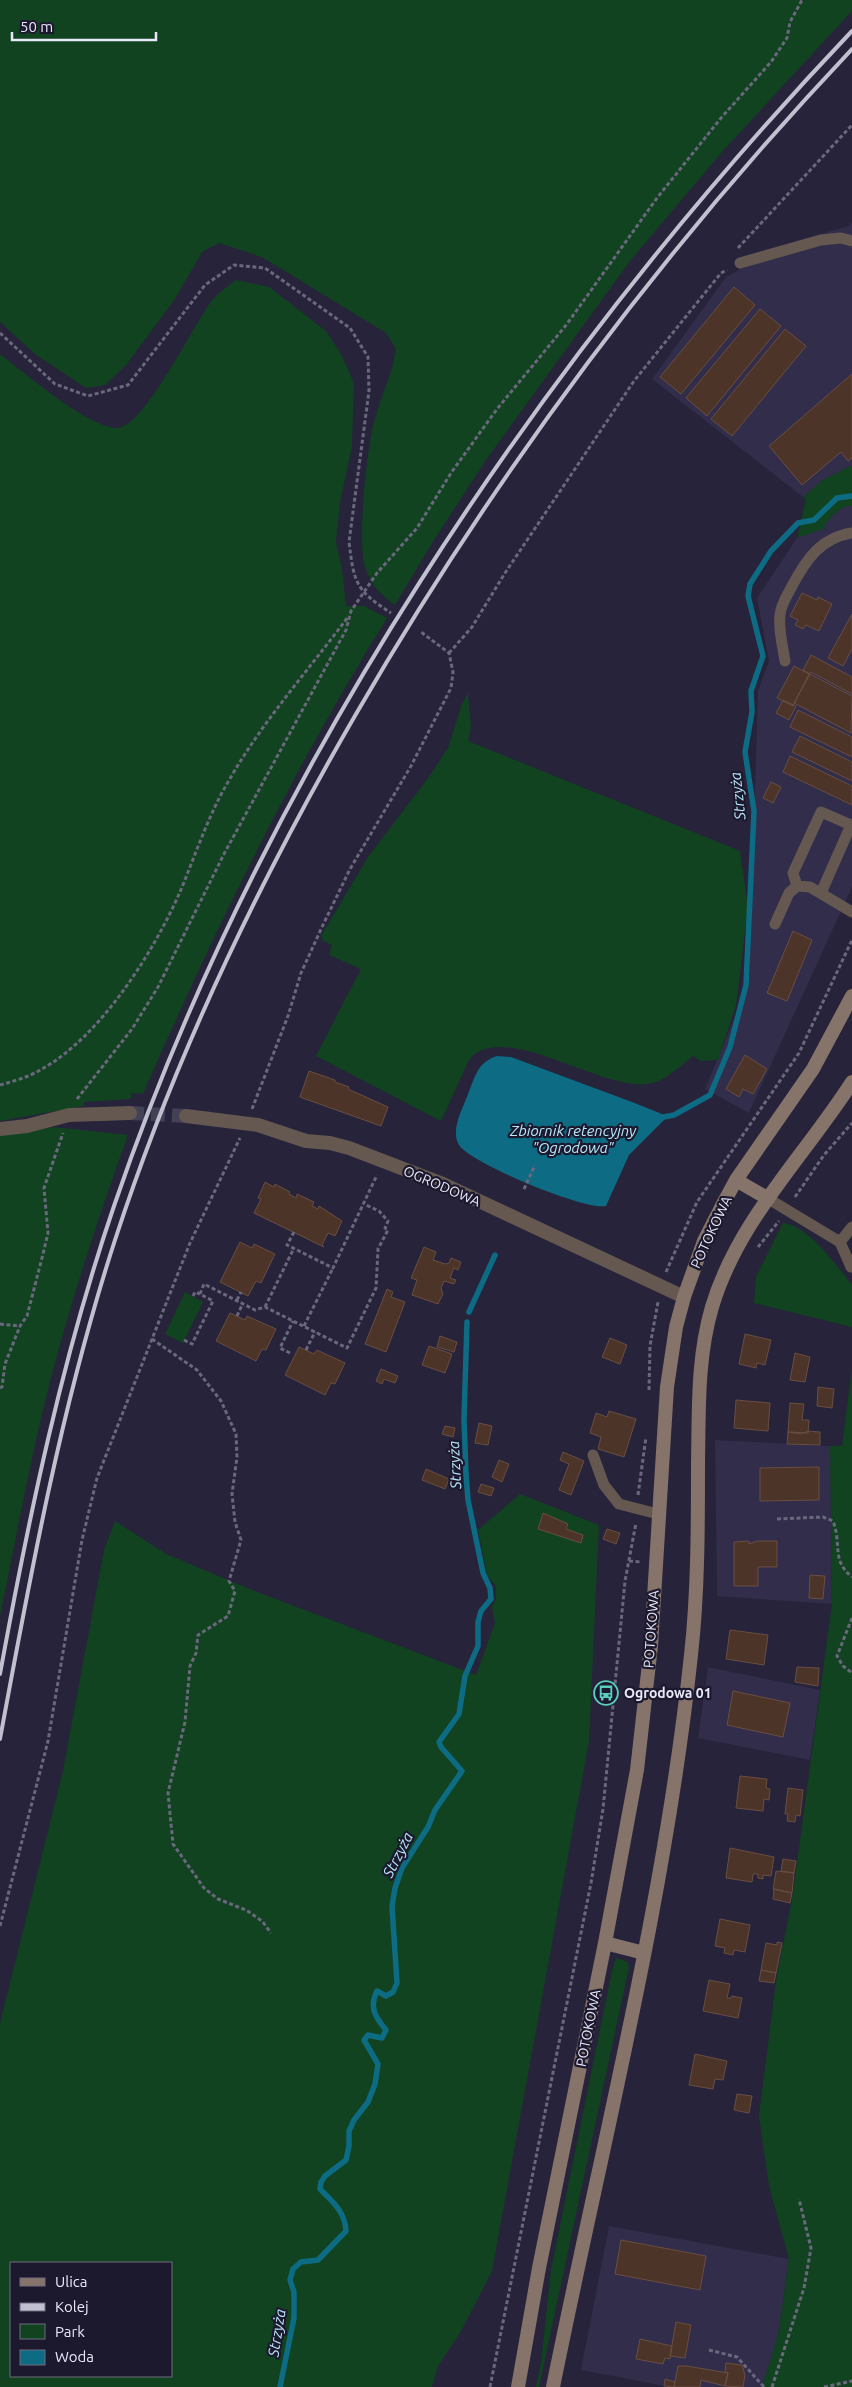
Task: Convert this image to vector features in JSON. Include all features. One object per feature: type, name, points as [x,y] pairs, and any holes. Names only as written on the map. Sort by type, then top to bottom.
[{"type":"main road","name":"POTOKOWA","points":[[518,2387],[539,2268],[605,1943],[637,1770],[645,1713],[668,1372],[684,1297],[704,1241],[736,1180],[813,1068],[852,996]]},
{"type":"main road","name":"POTOKOWA","points":[[553,2387],[644,1953],[668,1825],[692,1653],[698,1520],[698,1408],[701,1366],[711,1309],[728,1263],[743,1235],[767,1198],[816,1134],[852,1082]]},
{"type":"main road","points":[[736,1180],[767,1198]]},
{"type":"main road","points":[[605,1943],[644,1953]]},
{"type":"street","points":[[0,1129],[27,1126],[69,1115],[130,1113]]},
{"type":"street","name":"OGRODOWA","points":[[186,1116],[246,1122],[306,1141],[348,1147],[443,1184],[684,1297]]},
{"type":"lane","points":[[740,263],[821,240],[840,238],[852,241]]},
{"type":"lane","points":[[785,661],[780,617],[782,605],[812,553],[822,544],[838,536],[852,533]]},
{"type":"lane","points":[[797,886],[793,873],[822,812],[851,825],[821,893]]},
{"type":"lane","points":[[775,924],[789,892],[797,886],[810,887],[852,912]]},
{"type":"lane","points":[[767,1198],[840,1242],[851,1267]]},
{"type":"lane","points":[[840,1242],[852,1227]]},
{"type":"lane","points":[[593,1455],[604,1485],[616,1501],[623,1506],[658,1514]]},
{"type":"path","points":[[0,1085],[43,1069],[80,1039],[140,968],[178,895],[220,799],[239,762],[265,722],[350,615],[377,573],[417,528],[451,473],[497,409],[567,324],[658,198],[721,118],[770,62],[787,38],[790,22],[802,0]]},
{"type":"path","points":[[733,252],[852,125]]},
{"type":"path","points":[[721,273],[740,263]]},
{"type":"path","points":[[0,333],[55,384],[88,396],[128,386],[205,284],[234,265],[265,268],[350,328],[368,357],[369,391],[349,542],[355,581],[363,593],[391,613]]},
{"type":"path","points":[[449,653],[472,627],[505,573],[634,381],[725,266]]},
{"type":"path","points":[[0,1388],[2,1387],[5,1364],[20,1326],[27,1316],[48,1233],[44,1188],[69,1115],[87,1084],[132,1029],[158,986],[224,854],[346,630],[350,615]]},
{"type":"path","points":[[246,1122],[288,1016],[301,973],[322,927],[350,869],[411,766],[451,688],[453,672],[449,653],[422,632]]},
{"type":"path","points":[[0,1926],[48,1741],[82,1540],[97,1478],[190,1242],[239,1141]]},
{"type":"path","points":[[524,1189],[535,1165]]},
{"type":"path","points":[[304,1326],[379,1172]]},
{"type":"path","points":[[200,1294],[204,1284],[255,1310],[265,1307],[347,1348],[376,1288],[378,1249],[388,1230],[385,1228],[388,1221],[379,1211],[364,1204]]},
{"type":"path","points":[[294,1232],[288,1245],[333,1268]]},
{"type":"path","points":[[265,1307],[294,1248]]},
{"type":"path","points":[[184,1340],[192,1344],[213,1301],[195,1292],[193,1296]]},
{"type":"path","points":[[237,1300],[241,1292]]},
{"type":"path","points":[[237,1316],[243,1303]]},
{"type":"path","points":[[290,1353],[280,1348],[293,1321]]},
{"type":"path","points":[[0,1324],[20,1326]]},
{"type":"path","points":[[306,1350],[315,1332]]},
{"type":"path","points":[[152,1339],[197,1370],[221,1401],[236,1434],[237,1457],[232,1494],[235,1522],[240,1540],[229,1581],[235,1591],[228,1616],[198,1635],[196,1653],[190,1666],[185,1722],[168,1793],[173,1844],[204,1888],[218,1899],[246,1910],[262,1921],[271,1933]]},
{"type":"path","points":[[648,1394],[650,1346]]},
{"type":"path","points":[[490,2387],[591,1883],[604,1800],[625,1581],[635,1532],[646,1431]]},
{"type":"path","points":[[777,1519],[823,1517],[833,1521],[836,1527],[841,1568],[852,1577]]},
{"type":"path","points":[[852,1618],[838,1656],[843,1666],[852,1673]]},
{"type":"path","points":[[772,2387],[804,2288],[811,2248],[799,2199]]},
{"type":"path","points":[[709,2350],[737,2357],[752,2371],[764,2387]]},
{"type":"path","points":[[824,2387],[852,2381]]},
{"type":"shaded area","points":[[852,223],[852,465],[823,480],[803,497],[652,379],[726,277],[739,270],[737,258],[849,226]]},
{"type":"shaded area","points":[[845,506],[852,506],[852,887],[749,1113],[705,1089],[749,983],[758,691],[769,661],[757,598],[797,538],[825,528],[823,526],[834,513]]},
{"type":"shaded area","points":[[715,1440],[830,1446],[832,1604],[717,1596]]},
{"type":"shaded area","points":[[708,1667],[820,1690],[810,1760],[698,1738]]},
{"type":"shaded area","points":[[609,2226],[789,2259],[778,2335],[762,2387],[670,2387],[581,2370]]},
{"type":"green space","points":[[0,0],[852,0],[852,11],[722,152],[630,261],[486,460],[432,543],[395,605],[381,594],[370,579],[365,567],[362,537],[366,470],[372,431],[396,349],[386,333],[262,257],[219,243],[202,252],[175,299],[126,365],[105,385],[86,388],[35,354],[0,322]]},
{"type":"green space","points":[[236,280],[269,287],[326,331],[342,356],[354,383],[352,446],[340,503],[336,542],[342,569],[346,606],[364,606],[387,618],[319,734],[256,851],[170,1032],[143,1094],[131,1093],[131,1099],[84,1102],[84,1106],[0,1121],[0,354],[73,409],[90,419],[117,428],[128,423],[141,411],[155,393],[213,299]]},
{"type":"green space","points":[[852,465],[852,506],[847,506],[836,512],[824,526],[826,528],[797,538],[806,499],[803,497],[823,480]]},
{"type":"green space","points":[[468,693],[471,727],[468,741],[740,851],[748,907],[736,1005],[718,1060],[701,1061],[693,1056],[661,1080],[648,1084],[628,1083],[605,1077],[527,1051],[504,1047],[484,1049],[469,1060],[441,1121],[316,1056],[361,969],[329,955],[332,945],[323,941],[321,936],[368,857],[429,777],[448,748],[462,704]]},
{"type":"green space","points":[[54,1127],[128,1135],[84,1265],[46,1398],[33,1452],[0,1616],[0,1136]]},
{"type":"green space","points":[[783,1223],[793,1225],[812,1238],[852,1285],[852,1327],[754,1303],[756,1277]]},
{"type":"green space","points":[[185,1292],[203,1302],[183,1343],[165,1334]]},
{"type":"green space","points":[[852,1368],[852,2387],[762,2387],[778,2335],[789,2259],[769,2186],[759,2116],[777,1974],[792,1900],[832,1604],[830,1446],[842,1446]]},
{"type":"green space","points":[[520,1494],[599,1525],[589,1741],[492,2271],[460,2333],[438,2366],[432,2387],[0,2387],[0,2023],[63,1771],[104,1550],[115,1521],[166,1554],[252,1590],[476,1675],[495,1623],[492,1607],[496,1599],[496,1586],[487,1575],[478,1530]]},
{"type":"green space","points":[[616,1958],[628,1962],[629,1967],[539,2387],[536,2387],[541,2362],[551,2270]]},
{"type":"water","name":"Zbiornik retencyjny \"Ogrodowa\"","points":[[497,1056],[511,1057],[632,1102],[662,1114],[666,1118],[629,1155],[606,1206],[594,1206],[576,1201],[529,1184],[484,1163],[459,1145],[456,1133],[457,1126],[475,1075],[485,1062]]},
{"type":"building","points":[[734,287],[755,305],[681,394],[660,377]]},
{"type":"building","points":[[760,309],[781,326],[707,416],[686,398]]},
{"type":"building","points":[[785,329],[806,346],[732,436],[711,419]]},
{"type":"building","points":[[852,374],[852,458],[848,461],[841,452],[802,485],[769,446]]},
{"type":"building","points":[[802,593],[817,600],[818,597],[832,604],[819,631],[806,625],[803,629],[795,625],[798,620],[790,616]]},
{"type":"building","points":[[852,614],[852,649],[843,666],[828,658]]},
{"type":"building","points":[[811,655],[852,677],[852,694],[811,672],[810,674],[803,670]]},
{"type":"building","points":[[794,666],[809,674],[793,706],[777,698]]},
{"type":"building","points":[[810,674],[852,696],[851,733],[794,703]]},
{"type":"building","points":[[783,700],[796,706],[789,720],[776,713]]},
{"type":"building","points":[[798,710],[852,737],[852,757],[790,727]]},
{"type":"building","points":[[800,736],[852,762],[852,781],[792,752]]},
{"type":"building","points":[[790,756],[852,786],[852,805],[783,772]]},
{"type":"building","points":[[771,782],[781,787],[773,803],[763,798]]},
{"type":"building","points":[[793,931],[812,940],[787,1001],[767,993]]},
{"type":"building","points":[[745,1055],[767,1069],[753,1094],[743,1089],[739,1097],[726,1089]]},
{"type":"building","points":[[309,1071],[335,1080],[335,1082],[349,1087],[348,1089],[388,1107],[381,1126],[300,1097]]},
{"type":"building","points":[[265,1182],[274,1187],[275,1184],[290,1192],[289,1194],[296,1198],[297,1194],[314,1202],[312,1206],[318,1209],[319,1206],[342,1221],[335,1236],[328,1233],[322,1245],[324,1247],[254,1213],[261,1199],[258,1198]]},
{"type":"building","points":[[240,1242],[252,1248],[254,1244],[275,1254],[261,1283],[256,1281],[248,1296],[220,1282]]},
{"type":"building","points":[[424,1247],[436,1252],[433,1260],[445,1264],[449,1263],[451,1258],[461,1262],[458,1270],[454,1268],[450,1278],[456,1280],[454,1284],[444,1281],[441,1288],[443,1294],[438,1304],[412,1295],[417,1280],[411,1278]]},
{"type":"building","points":[[387,1289],[393,1292],[391,1297],[405,1302],[386,1352],[365,1344]]},
{"type":"building","points":[[230,1313],[245,1320],[247,1316],[276,1329],[266,1350],[262,1349],[256,1361],[216,1341]]},
{"type":"building","points":[[745,1334],[771,1340],[765,1365],[757,1363],[756,1368],[739,1364]]},
{"type":"building","points":[[440,1336],[457,1342],[454,1352],[437,1347]]},
{"type":"building","points":[[610,1338],[627,1345],[620,1364],[602,1357]]},
{"type":"building","points":[[429,1346],[452,1354],[445,1373],[422,1365]]},
{"type":"building","points":[[299,1347],[314,1354],[317,1350],[345,1363],[335,1384],[331,1383],[325,1395],[285,1375]]},
{"type":"building","points":[[795,1353],[810,1357],[805,1382],[790,1380]]},
{"type":"building","points":[[381,1369],[398,1376],[395,1383],[384,1379],[382,1384],[376,1381]]},
{"type":"building","points":[[818,1387],[834,1389],[832,1408],[817,1406]]},
{"type":"building","points":[[736,1400],[770,1403],[768,1431],[734,1428]]},
{"type":"building","points":[[790,1403],[804,1404],[802,1420],[809,1420],[808,1433],[788,1432]]},
{"type":"building","points":[[609,1411],[636,1419],[624,1457],[598,1449],[601,1437],[590,1433],[596,1413],[607,1417]]},
{"type":"building","points":[[479,1423],[492,1426],[488,1445],[475,1443]]},
{"type":"building","points":[[445,1426],[455,1428],[453,1437],[442,1434]]},
{"type":"building","points":[[808,1431],[820,1432],[820,1445],[787,1444],[788,1432],[801,1434]]},
{"type":"building","points":[[563,1452],[584,1461],[571,1495],[559,1490],[569,1464],[560,1460]]},
{"type":"building","points":[[499,1460],[509,1464],[502,1482],[492,1477]]},
{"type":"building","points":[[819,1467],[819,1500],[760,1501],[760,1468]]},
{"type":"building","points":[[426,1469],[449,1479],[445,1489],[422,1480]]},
{"type":"building","points":[[481,1484],[494,1488],[491,1496],[478,1492]]},
{"type":"building","points":[[543,1513],[568,1524],[566,1529],[583,1535],[581,1543],[538,1529]]},
{"type":"building","points":[[607,1529],[620,1533],[616,1544],[603,1539]]},
{"type":"building","points":[[749,1541],[749,1544],[757,1541],[777,1541],[777,1567],[758,1567],[758,1586],[734,1586],[734,1542]]},
{"type":"building","points":[[810,1575],[825,1576],[823,1599],[809,1598]]},
{"type":"building","points":[[730,1630],[768,1635],[764,1665],[726,1659]]},
{"type":"building","points":[[797,1667],[819,1668],[818,1686],[795,1682]]},
{"type":"building","points":[[733,1691],[790,1703],[783,1737],[727,1725]]},
{"type":"building","points":[[740,1776],[767,1779],[766,1788],[770,1789],[769,1800],[764,1799],[763,1811],[736,1808]]},
{"type":"building","points":[[788,1788],[803,1790],[800,1816],[796,1815],[795,1822],[787,1821],[788,1814],[785,1814]]},
{"type":"building","points":[[730,1848],[774,1857],[771,1876],[763,1875],[763,1879],[758,1878],[758,1874],[753,1874],[752,1882],[726,1878]]},
{"type":"building","points":[[783,1859],[796,1861],[794,1873],[781,1871]]},
{"type":"building","points":[[776,1871],[794,1873],[792,1893],[773,1889]]},
{"type":"building","points":[[774,1889],[792,1893],[790,1903],[773,1899]]},
{"type":"building","points":[[720,1919],[750,1925],[745,1952],[734,1950],[733,1955],[724,1953],[725,1948],[715,1946]]},
{"type":"building","points":[[777,1942],[782,1943],[776,1973],[761,1970],[766,1943],[777,1945]]},
{"type":"building","points":[[761,1970],[776,1973],[774,1983],[759,1981]]},
{"type":"building","points":[[709,1980],[730,1984],[727,1998],[732,1996],[742,1998],[738,2018],[703,2011]]},
{"type":"building","points":[[695,2054],[727,2061],[723,2080],[715,2079],[713,2089],[689,2085]]},
{"type":"building","points":[[737,2094],[752,2096],[749,2113],[734,2110]]},
{"type":"building","points":[[621,2240],[706,2256],[700,2290],[615,2274]]},
{"type":"building","points":[[676,2322],[691,2325],[685,2358],[670,2356]]},
{"type":"building","points":[[640,2339],[672,2346],[670,2359],[665,2358],[663,2364],[636,2359]]},
{"type":"building","points":[[726,2363],[742,2365],[745,2375],[743,2387],[725,2386],[728,2373],[725,2372]]},
{"type":"building","points":[[678,2366],[728,2373],[725,2386],[701,2380],[700,2387],[674,2387]]},
{"type":"building","points":[[665,2379],[675,2382],[674,2387],[664,2386]]},
{"type":"waterway","name":"Strzyża","points":[[658,1118],[674,1115],[710,1095],[730,1047],[746,985],[754,811],[745,752],[752,712],[751,691],[763,656],[748,596],[750,584],[771,551],[798,523],[814,520],[837,498],[852,496]]},
{"type":"waterway","name":"Strzyża","points":[[469,1312],[495,1255]]},
{"type":"waterway","name":"Strzyża","points":[[280,2387],[294,2318],[294,2292],[290,2280],[293,2269],[301,2262],[318,2260],[346,2231],[341,2213],[320,2189],[321,2182],[325,2176],[346,2160],[349,2146],[349,2131],[354,2120],[368,2102],[375,2084],[378,2064],[364,2040],[368,2035],[382,2038],[386,2030],[374,2012],[373,2002],[377,1991],[386,1996],[393,1992],[397,1983],[392,1906],[395,1888],[402,1868],[428,1827],[435,1810],[462,1771],[441,1747],[439,1742],[459,1714],[465,1676],[478,1646],[478,1622],[481,1611],[491,1599],[490,1588],[483,1573],[468,1500],[464,1419],[467,1322]]},
{"type":"tunnel","points":[[130,1113],[186,1116]]},
{"type":"railway","points":[[0,1674],[48,1438],[95,1263],[114,1206],[175,1046],[247,887],[330,732],[421,581],[520,434],[625,293],[736,158],[852,31]]},
{"type":"railway","points":[[0,1739],[49,1488],[63,1425],[96,1301],[115,1240],[164,1104],[192,1037],[253,905],[320,777],[409,625],[465,537],[524,451],[648,284],[782,125],[852,49]]},
{"type":"place","name":"Ogrodowa 01","points":[[606,1693]]}]
